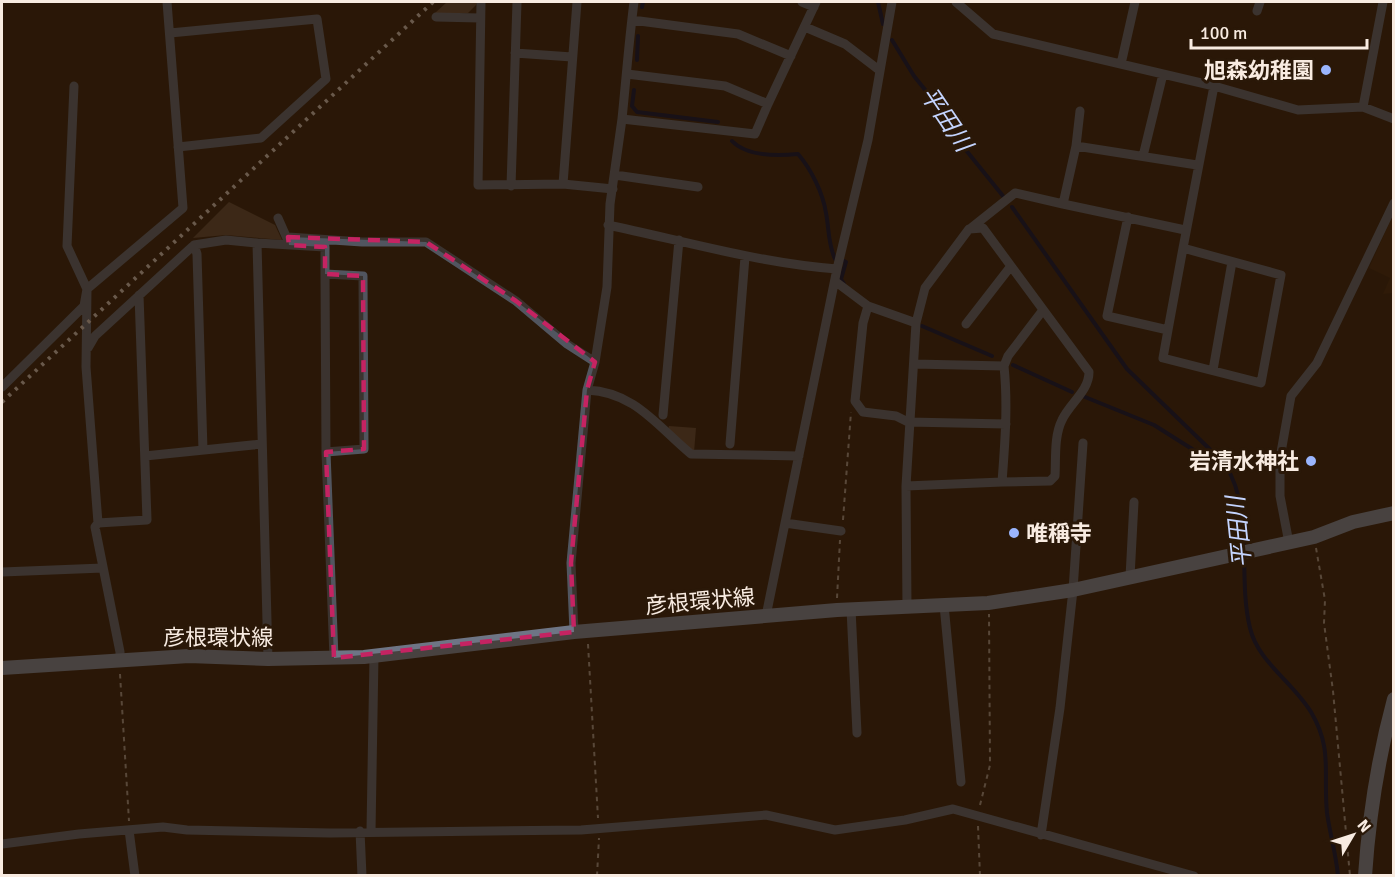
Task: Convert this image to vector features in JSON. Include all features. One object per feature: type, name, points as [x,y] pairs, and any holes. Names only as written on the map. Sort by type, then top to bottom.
[{"type":"main road","name":"彦根環状線","points":[[2,668],[189,656],[268,659],[374,656],[580,632],[844,610],[988,603],[1072,590],[1289,543],[1314,537],[1353,522],[1394,513]]},
{"type":"main road","points":[[1365,876],[1369,818],[1383,739],[1394,699]]},
{"type":"street","points":[[2,387],[6,379],[84,306],[87,289],[183,208],[167,2]]},
{"type":"street","points":[[481,2],[478,185],[563,184],[613,189]]},
{"type":"street","points":[[511,186],[517,2]]},
{"type":"street","points":[[563,184],[577,2]]},
{"type":"street","points":[[580,632],[571,563],[587,390],[595,362],[607,287],[608,225],[634,2]]},
{"type":"street","points":[[622,119],[755,134],[815,4],[802,2]]},
{"type":"street","points":[[766,616],[837,269],[868,140],[892,2]]},
{"type":"street","points":[[956,2],[993,34],[1214,86],[1298,110],[1363,107],[1394,119]]},
{"type":"street","points":[[1121,64],[1135,2]]},
{"type":"street","points":[[1363,107],[1383,2]]},
{"type":"street","points":[[436,17],[480,18]]},
{"type":"street","points":[[170,33],[317,19],[326,79],[261,138],[178,147]]},
{"type":"street","points":[[632,20],[738,34],[791,56]]},
{"type":"street","points":[[805,27],[844,44],[879,70]]},
{"type":"street","points":[[515,53],[573,57]]},
{"type":"street","points":[[627,74],[725,86],[768,104]]},
{"type":"street","points":[[1143,156],[1163,74]]},
{"type":"street","points":[[74,86],[67,246],[87,289],[86,367],[98,523],[95,527],[120,660]]},
{"type":"street","points":[[1183,248],[1281,275],[1261,383],[1163,358],[1197,165],[1214,86]]},
{"type":"street","points":[[1063,204],[1076,146],[1080,111]]},
{"type":"street","points":[[1076,146],[1197,165]]},
{"type":"street","points":[[615,175],[698,187]]},
{"type":"street","points":[[908,607],[906,486],[908,422],[916,323],[925,288],[969,229],[1015,193],[1185,230]]},
{"type":"street","points":[[1289,543],[1280,496],[1280,458],[1291,396],[1317,363],[1394,203]]},
{"type":"street","points":[[1128,217],[1107,316],[1168,330]]},
{"type":"street","points":[[278,218],[289,241]]},
{"type":"street","points":[[608,225],[745,257],[837,269]]},
{"type":"street","points":[[906,486],[1050,481],[1055,476],[1057,432],[1062,418],[1089,382],[1089,372],[985,230],[979,227],[969,229]]},
{"type":"street","points":[[88,348],[96,336],[194,245],[226,240],[257,243],[289,241],[426,242],[516,301],[567,344],[595,362]]},
{"type":"street","points":[[663,415],[680,240]]},
{"type":"street","points":[[289,241],[325,247],[326,452],[334,658]]},
{"type":"street","points":[[257,243],[268,659]]},
{"type":"street","points":[[194,245],[197,254],[203,450]]},
{"type":"street","points":[[730,444],[745,257]]},
{"type":"street","points":[[1213,370],[1232,262]]},
{"type":"street","points":[[966,324],[1011,266]]},
{"type":"street","points":[[325,274],[363,276],[364,403],[364,449],[326,452]]},
{"type":"street","points":[[836,282],[868,306],[916,323]]},
{"type":"street","points":[[98,523],[147,520],[139,295]]},
{"type":"street","points":[[868,306],[863,323],[855,401],[863,412],[896,416],[908,422],[1006,424]]},
{"type":"street","points":[[1002,482],[1006,424],[1004,366],[1008,356],[1043,310]]},
{"type":"street","points":[[914,364],[1004,366]]},
{"type":"street","points":[[587,390],[603,391],[643,408],[691,454],[799,456]]},
{"type":"street","points":[[1041,834],[1060,708],[1083,443]]},
{"type":"street","points":[[145,456],[262,444]]},
{"type":"street","points":[[1130,577],[1134,502]]},
{"type":"street","points":[[785,523],[842,531]]},
{"type":"street","points":[[2,572],[103,568]]},
{"type":"street","points":[[944,605],[961,782]]},
{"type":"street","points":[[844,610],[857,733]]},
{"type":"street","points":[[371,831],[374,656]]},
{"type":"street","points":[[2,844],[163,827],[187,830],[360,831],[599,828],[766,814],[835,830],[905,820],[953,809],[1194,876]]},
{"type":"street","points":[[129,830],[135,876]]},
{"type":"street","points":[[360,831],[362,876]]},
{"type":"path","points":[[844,610],[838,556],[842,531],[850,412],[855,401]]},
{"type":"path","points":[[1314,537],[1325,600],[1323,623],[1333,691],[1350,876]]},
{"type":"path","points":[[980,876],[978,816],[990,765],[987,722],[991,646],[988,603]]},
{"type":"path","points":[[580,632],[599,828],[597,876]]},
{"type":"path","points":[[120,660],[120,705],[129,830]]},
{"type":"highlighted area","points":[[288,237],[426,242],[516,301],[595,362],[587,390],[571,563],[574,632],[334,658],[326,452],[364,449],[363,276],[325,274],[325,247],[289,245]]},
{"type":"shaded area","points":[[447,2],[477,2],[468,13],[435,13]]},
{"type":"shaded area","points":[[229,202],[275,225],[282,240],[226,235],[193,238]]},
{"type":"shaded area","points":[[1393,215],[1393,293],[1383,294],[1390,278],[1369,268]]},
{"type":"shaded area","points":[[669,426],[696,428],[694,452],[668,430]]},
{"type":"waterway","points":[[642,7],[643,2]]},
{"type":"waterway","name":"平田川","points":[[878,2],[883,24]]},
{"type":"waterway","points":[[637,60],[638,36]]},
{"type":"waterway","name":"平田川","points":[[892,40],[914,76],[947,117],[961,144],[1003,196]]},
{"type":"waterway","points":[[634,90],[632,106],[637,112],[718,122]]},
{"type":"waterway","points":[[732,141],[754,153],[798,154],[812,174],[822,197],[835,259]]},
{"type":"waterway","name":"平田川","points":[[1012,207],[1127,369],[1225,464],[1240,502],[1243,523],[1246,608],[1254,640],[1268,662],[1304,701],[1318,725],[1322,738],[1326,761],[1327,813],[1338,876]]},
{"type":"waterway","points":[[844,261],[846,262],[841,279],[844,284]]},
{"type":"waterway","points":[[922,326],[992,356]]},
{"type":"waterway","points":[[1013,365],[1072,392]]},
{"type":"waterway","points":[[1085,397],[1154,425],[1227,471]]},
{"type":"railway","points":[[2,402],[433,2]]},
{"type":"place","name":"旭森幼稚園","points":[[1326,70]]},
{"type":"place","name":"岩清水神社","points":[[1311,461]]},
{"type":"place","name":"唯稱寺","points":[[1014,533]]}]
